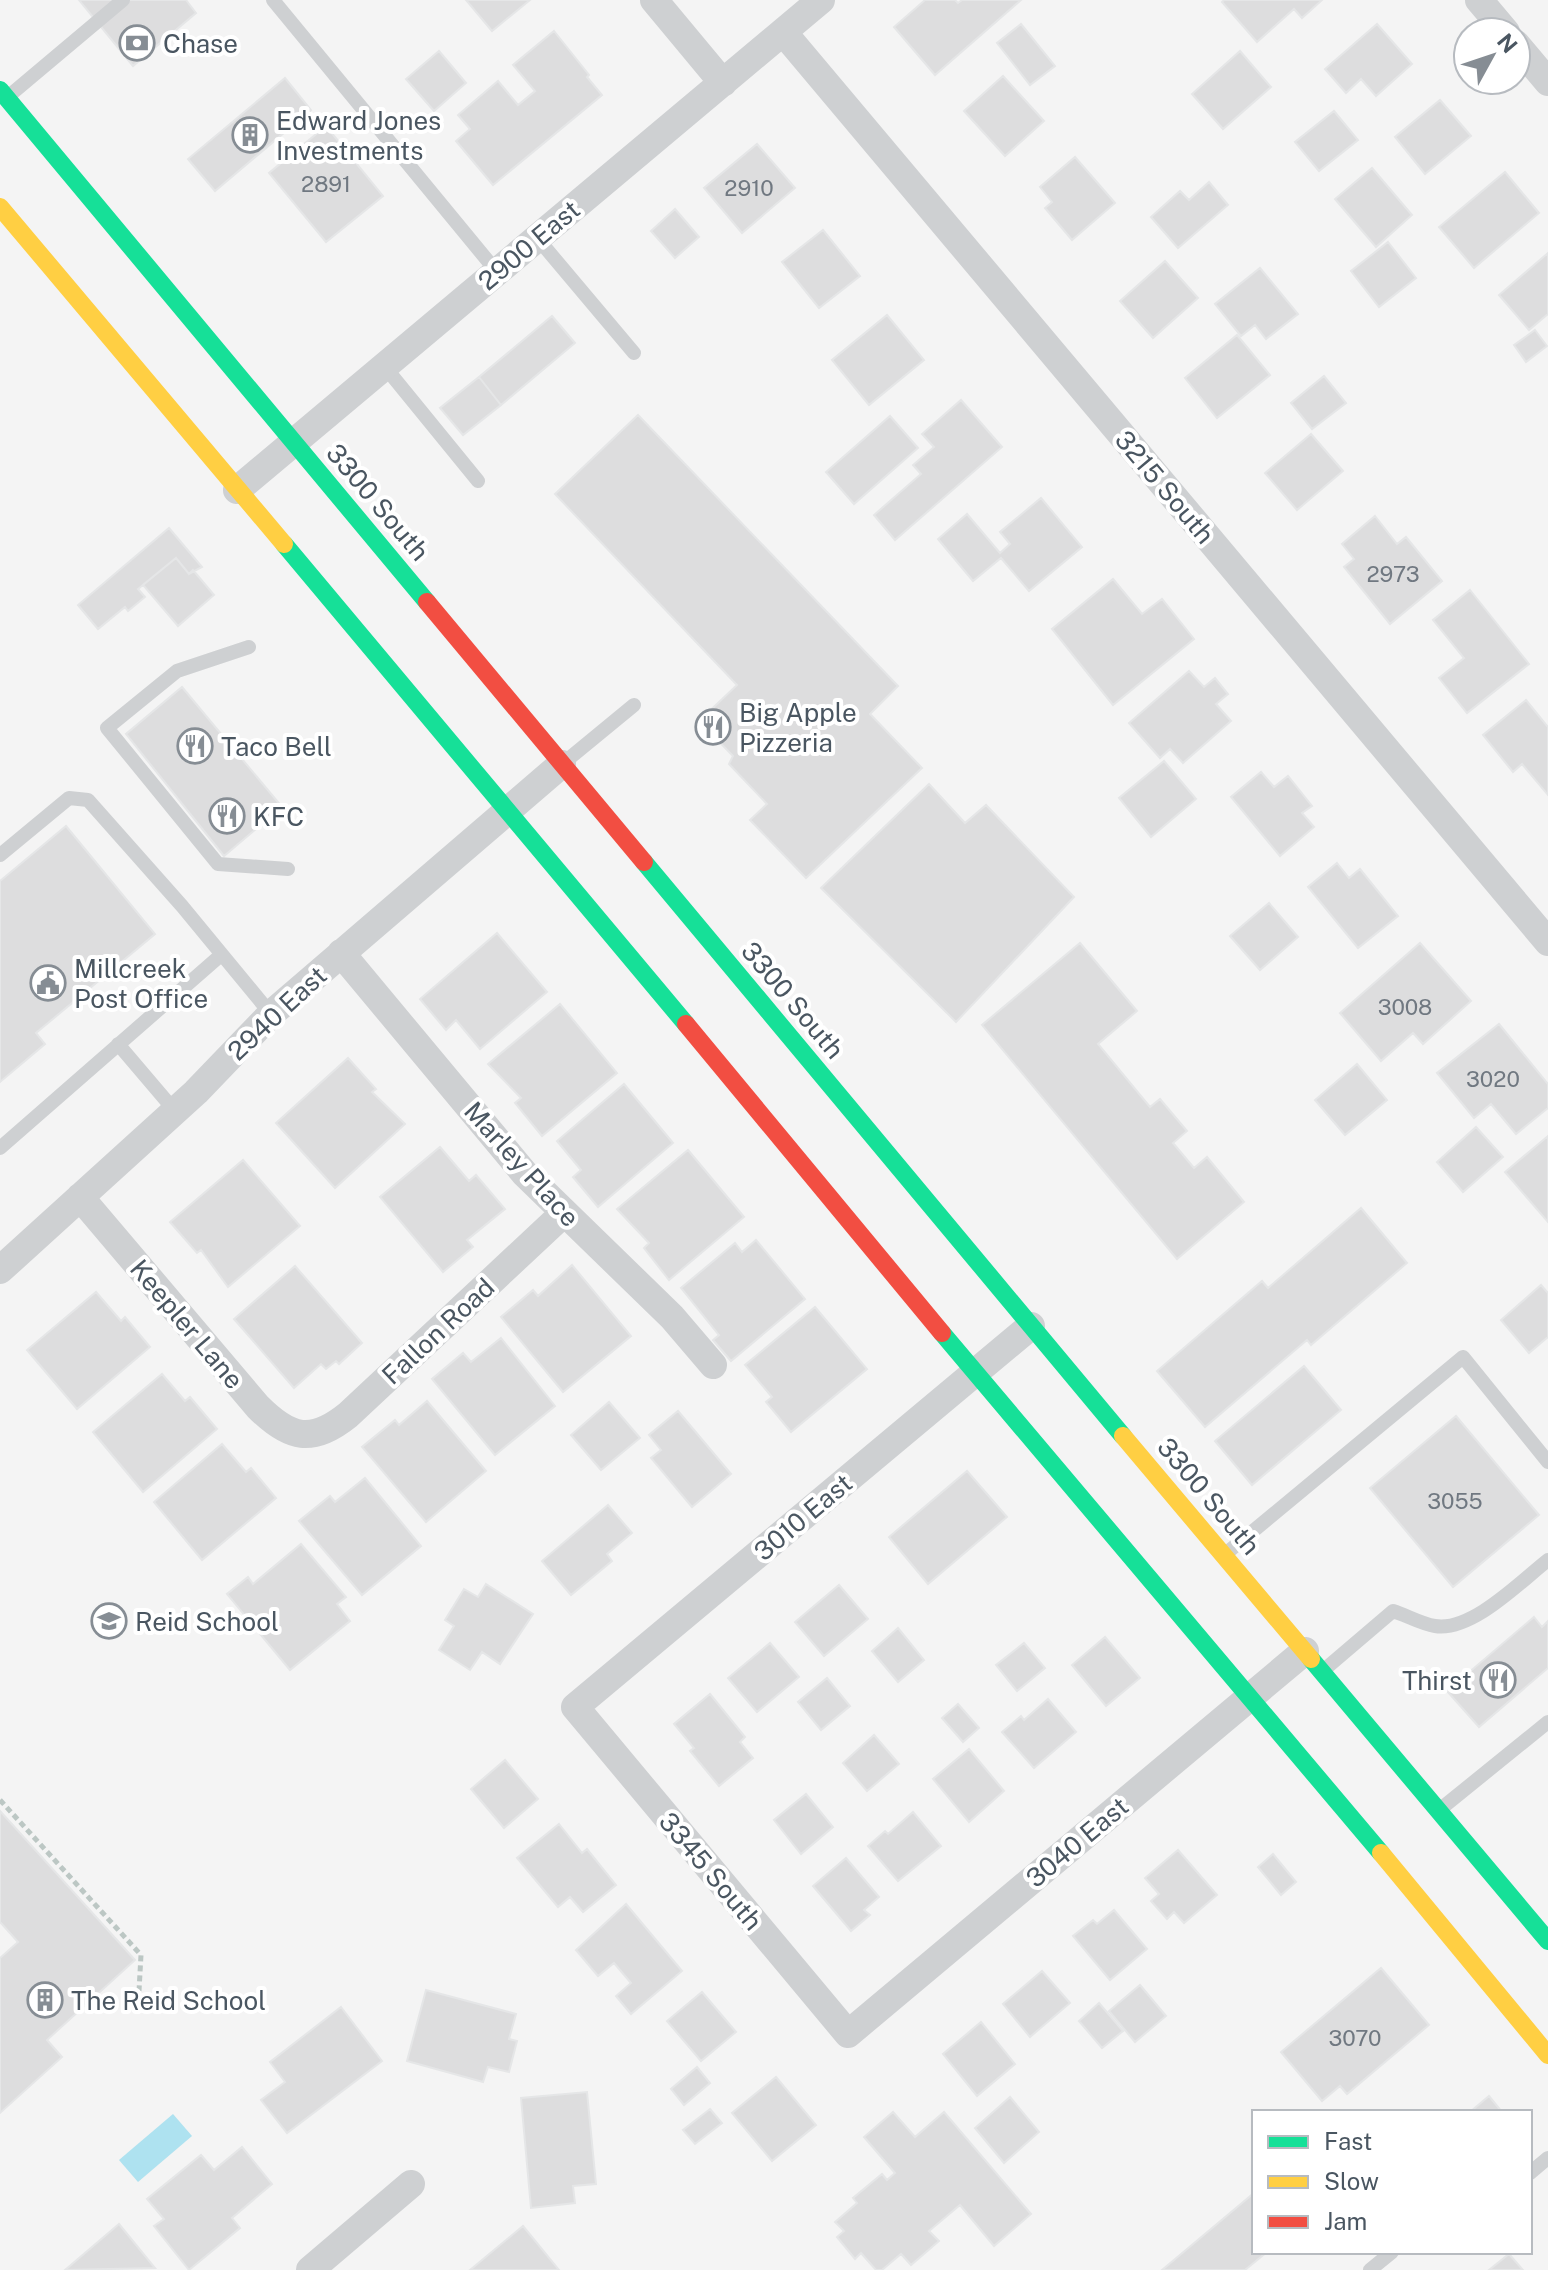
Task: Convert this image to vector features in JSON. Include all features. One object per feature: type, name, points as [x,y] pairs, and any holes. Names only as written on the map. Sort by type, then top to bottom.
[{"type":"main road","name":"3300 South","points":[[3,94],[1548,1941]]},
{"type":"main road","points":[[0,207],[1548,2055]]},
{"type":"street","points":[[654,0],[723,83]]},
{"type":"street","name":"2900 East","points":[[237,490],[821,0]]},
{"type":"street","points":[[1479,0],[1492,16]]},
{"type":"street","name":"3215 South","points":[[783,32],[1548,942]]},
{"type":"street","points":[[1532,63],[1548,82]]},
{"type":"street","name":"2940 East","points":[[0,1270],[175,1111],[271,1014],[562,764]]},
{"type":"street","name":"Marley Place","points":[[341,953],[525,1174],[672,1317],[713,1365]]},
{"type":"street","name":"Keepler Lane","points":[[80,1197],[258,1407],[280,1426],[305,1436]]},
{"type":"street","name":"Fallon Road","points":[[305,1436],[328,1429],[348,1415],[564,1213]]},
{"type":"street","name":"3010 East","points":[[575,1707],[1031,1326]]},
{"type":"street","name":"3040 East","points":[[848,2034],[1251,1697],[1314,1661]]},
{"type":"street","name":"3345 South","points":[[575,1707],[848,2034]]},
{"type":"street","points":[[310,2270],[411,2184]]},
{"type":"lane","points":[[3,94],[123,0]]},
{"type":"lane","points":[[273,0],[497,272]]},
{"type":"lane","points":[[538,239],[634,353]]},
{"type":"lane","points":[[385,367],[478,481]]},
{"type":"lane","points":[[249,647],[177,671],[107,728],[218,864],[288,869]]},
{"type":"lane","points":[[562,764],[634,705]]},
{"type":"lane","points":[[0,855],[69,798],[88,800],[271,1014]]},
{"type":"lane","points":[[0,1148],[221,955]]},
{"type":"lane","points":[[118,1044],[175,1111]]},
{"type":"lane","points":[[1225,1555],[1463,1357],[1548,1462]]},
{"type":"lane","points":[[1314,1661],[1393,1611],[1436,1627],[1458,1623],[1481,1613],[1548,1560]]},
{"type":"lane","points":[[1440,1810],[1548,1722]]},
{"type":"lane","points":[[1532,2171],[1548,2158]]},
{"type":"lane","points":[[1370,2270],[1390,2254]]},
{"type":"path","points":[[0,1800],[141,1955],[139,1991]]},
{"type":"water","points":[[173,2114],[192,2136],[138,2182],[119,2160]]},
{"type":"building","name":"Chase","points":[[79,0],[186,0],[196,13],[133,66]]},
{"type":"building","points":[[466,0],[530,0],[492,31]]},
{"type":"building","points":[[925,0],[955,0],[958,3],[962,0],[1021,0],[935,75],[894,27]]},
{"type":"building","points":[[1322,0],[1302,18],[1294,9],[1257,42],[1222,2]]},
{"type":"building","points":[[1021,24],[1055,66],[1030,85],[997,43]]},
{"type":"building","points":[[1377,24],[1412,64],[1376,96],[1361,79],[1346,93],[1325,69]]},
{"type":"building","points":[[554,31],[602,95],[493,185],[456,141],[470,129],[458,115],[498,81],[518,105],[535,91],[513,65]]},
{"type":"building","points":[[439,51],[466,83],[434,111],[406,79]]},
{"type":"building","points":[[1240,51],[1271,87],[1223,129],[1192,94]]},
{"type":"building","points":[[1003,76],[1044,121],[1005,156],[964,111]]},
{"type":"building","name":"Edward Jones Investments","points":[[285,78],[311,110],[215,191],[188,159]]},
{"type":"building","points":[[1440,100],[1471,136],[1425,174],[1395,137]]},
{"type":"building","points":[[1334,111],[1358,140],[1319,171],[1295,142]]},
{"type":"building","points":[[326,126],[383,196],[326,242],[269,173]]},
{"type":"building","points":[[757,144],[795,188],[742,233],[704,188]]},
{"type":"building","points":[[1075,157],[1115,203],[1072,240],[1045,208],[1052,202],[1040,187]]},
{"type":"building","points":[[1372,168],[1412,215],[1376,247],[1335,199]]},
{"type":"building","points":[[1505,172],[1539,213],[1474,268],[1439,227]]},
{"type":"building","points":[[1209,182],[1228,205],[1178,248],[1151,217],[1180,191],[1189,200]]},
{"type":"building","points":[[675,209],[699,237],[675,258],[651,231]]},
{"type":"building","points":[[823,230],[860,276],[819,308],[782,262]]},
{"type":"building","points":[[1388,242],[1416,278],[1379,307],[1351,271]]},
{"type":"building","points":[[1548,253],[1548,314],[1529,330],[1499,295]]},
{"type":"building","points":[[1165,261],[1198,298],[1153,338],[1120,301]]},
{"type":"building","points":[[1260,268],[1298,314],[1266,339],[1255,325],[1241,336],[1215,304]]},
{"type":"building","points":[[887,315],[924,360],[869,405],[832,360]]},
{"type":"building","points":[[552,316],[575,343],[501,405],[479,377]]},
{"type":"building","points":[[1535,330],[1547,346],[1526,362],[1514,345]]},
{"type":"building","points":[[1237,335],[1270,375],[1217,418],[1185,378]]},
{"type":"building","points":[[1324,376],[1346,403],[1312,429],[1291,403]]},
{"type":"building","points":[[479,377],[501,405],[463,435],[440,408]]},
{"type":"building","points":[[961,400],[1002,447],[895,540],[874,515],[921,474],[913,465],[934,447],[922,434]]},
{"type":"building","points":[[638,415],[898,686],[870,714],[922,768],[806,878],[750,820],[767,804],[729,764],[733,756],[699,721],[737,685],[555,494]]},
{"type":"building","points":[[890,416],[918,448],[854,504],[826,472]]},
{"type":"building","points":[[1311,434],[1343,471],[1297,510],[1265,473]]},
{"type":"building","points":[[1041,498],[1082,547],[1029,591],[1001,558],[973,581],[938,539],[967,514],[1000,553],[1010,544],[1000,532]]},
{"type":"building","points":[[1375,516],[1397,544],[1406,537],[1442,581],[1390,624],[1344,567],[1354,559],[1342,544]]},
{"type":"building","points":[[169,528],[202,567],[189,574],[176,558],[138,589],[145,597],[128,611],[125,607],[98,629],[78,605]]},
{"type":"building","points":[[176,558],[189,574],[193,570],[214,595],[178,626],[143,585]]},
{"type":"building","points":[[1113,579],[1142,614],[1162,599],[1194,639],[1113,705],[1052,629]]},
{"type":"building","points":[[1470,590],[1529,664],[1467,713],[1439,678],[1464,658],[1433,620]]},
{"type":"building","points":[[1189,671],[1204,687],[1215,678],[1228,694],[1216,704],[1231,721],[1183,763],[1170,749],[1160,758],[1129,723]]},
{"type":"building","points":[[182,687],[282,807],[224,856],[126,734]]},
{"type":"building","points":[[1526,700],[1548,727],[1548,795],[1522,764],[1513,772],[1483,735]]},
{"type":"building","points":[[1164,761],[1196,799],[1151,837],[1119,798]]},
{"type":"building","points":[[1261,772],[1274,787],[1288,776],[1312,806],[1302,813],[1314,827],[1280,856],[1231,797]]},
{"type":"building","points":[[929,784],[965,823],[986,805],[1074,897],[956,1022],[821,888]]},
{"type":"building","name":"Millcreek Post Office","points":[[66,826],[155,934],[36,1033],[45,1044],[0,1082],[0,881]]},
{"type":"building","points":[[1337,863],[1349,878],[1360,869],[1398,916],[1358,948],[1308,887]]},
{"type":"building","points":[[1269,903],[1298,937],[1260,970],[1230,936]]},
{"type":"building","points":[[497,933],[547,992],[480,1049],[456,1020],[446,1030],[420,999]]},
{"type":"building","points":[[1080,943],[1137,1011],[1098,1044],[1150,1107],[1160,1099],[1187,1131],[1173,1143],[1194,1168],[1207,1157],[1244,1202],[1177,1259],[982,1025]]},
{"type":"building","points":[[1420,943],[1471,1001],[1423,1044],[1413,1033],[1381,1061],[1340,1013]]},
{"type":"building","points":[[560,1004],[617,1073],[542,1136],[515,1103],[521,1098],[488,1064]]},
{"type":"building","points":[[1499,1024],[1548,1084],[1548,1108],[1516,1134],[1491,1104],[1474,1118],[1437,1073]]},
{"type":"building","points":[[348,1058],[376,1089],[372,1092],[405,1124],[335,1188],[276,1123]]},
{"type":"building","points":[[1357,1064],[1387,1100],[1345,1135],[1315,1100]]},
{"type":"building","points":[[624,1084],[673,1143],[598,1207],[573,1177],[581,1170],[557,1141]]},
{"type":"building","points":[[1476,1127],[1503,1157],[1463,1192],[1437,1162]]},
{"type":"building","points":[[1548,1136],[1548,1222],[1505,1172]]},
{"type":"building","points":[[440,1147],[469,1181],[476,1175],[505,1209],[467,1240],[473,1247],[443,1272],[380,1197]]},
{"type":"building","points":[[688,1150],[744,1217],[669,1280],[644,1248],[649,1243],[617,1209]]},
{"type":"building","points":[[243,1160],[300,1226],[228,1287],[201,1250],[197,1253],[170,1222]]},
{"type":"building","points":[[1361,1208],[1407,1263],[1311,1345],[1307,1340],[1205,1427],[1157,1371],[1262,1281],[1268,1288]]},
{"type":"building","points":[[756,1240],[805,1299],[731,1361],[713,1340],[719,1335],[681,1288],[735,1243],[742,1252]]},
{"type":"building","points":[[572,1265],[631,1336],[563,1392],[501,1317],[533,1290],[538,1296]]},
{"type":"building","points":[[295,1266],[362,1343],[339,1364],[336,1361],[326,1369],[321,1364],[294,1388],[234,1319]]},
{"type":"building","points":[[1541,1285],[1548,1293],[1548,1337],[1529,1353],[1501,1320]]},
{"type":"building","points":[[96,1292],[121,1321],[125,1317],[150,1347],[77,1409],[27,1350]]},
{"type":"building","points":[[815,1307],[867,1369],[791,1432],[766,1402],[772,1397],[745,1365]]},
{"type":"building","points":[[501,1338],[555,1406],[495,1455],[432,1379],[463,1353],[471,1362]]},
{"type":"building","points":[[1304,1366],[1341,1410],[1252,1485],[1215,1441]]},
{"type":"building","points":[[162,1374],[185,1401],[190,1397],[217,1429],[143,1492],[93,1432]]},
{"type":"building","points":[[427,1401],[486,1471],[426,1522],[362,1447],[395,1420],[399,1425]]},
{"type":"building","points":[[609,1402],[640,1438],[601,1470],[571,1435]]},
{"type":"building","points":[[678,1411],[731,1474],[692,1507],[651,1458],[661,1450],[649,1435]]},
{"type":"building","points":[[1456,1416],[1539,1515],[1453,1587],[1370,1488]]},
{"type":"building","points":[[222,1444],[246,1472],[251,1468],[276,1498],[202,1560],[154,1502]]},
{"type":"building","points":[[967,1471],[1007,1517],[928,1584],[889,1537]]},
{"type":"building","points":[[365,1478],[421,1546],[362,1595],[299,1521],[330,1496],[335,1502]]},
{"type":"building","points":[[608,1505],[632,1533],[607,1554],[612,1561],[571,1595],[542,1561]]},
{"type":"building","points":[[301,1544],[346,1597],[337,1604],[350,1621],[290,1670],[227,1594],[248,1577],[253,1584]]},
{"type":"building","points":[[486,1584],[533,1614],[500,1664],[482,1652],[470,1670],[439,1650],[454,1626],[445,1620],[464,1589],[478,1597]]},
{"type":"building","points":[[839,1585],[868,1619],[824,1656],[795,1622]]},
{"type":"building","name":"Thirst","points":[[1534,1617],[1542,1627],[1548,1621],[1548,1668],[1479,1727],[1447,1691]]},
{"type":"building","points":[[898,1628],[924,1660],[898,1682],[872,1651]]},
{"type":"building","points":[[1105,1637],[1140,1678],[1106,1706],[1072,1665]]},
{"type":"building","points":[[770,1643],[799,1677],[757,1712],[728,1678]]},
{"type":"building","points":[[1024,1643],[1045,1668],[1017,1691],[996,1665]]},
{"type":"building","points":[[827,1678],[850,1706],[821,1730],[798,1702]]},
{"type":"building","points":[[710,1694],[745,1737],[740,1742],[753,1758],[719,1786],[690,1751],[694,1748],[674,1724]]},
{"type":"building","points":[[1048,1699],[1076,1732],[1034,1768],[1002,1732],[1021,1716],[1024,1720]]},
{"type":"building","points":[[958,1704],[979,1728],[963,1742],[942,1718]]},
{"type":"building","points":[[874,1735],[899,1764],[867,1791],[843,1763]]},
{"type":"building","points":[[969,1749],[1004,1791],[969,1822],[933,1779]]},
{"type":"building","points":[[505,1760],[538,1799],[504,1828],[471,1789]]},
{"type":"building","points":[[806,1794],[833,1827],[801,1854],[774,1820]]},
{"type":"building","name":"The Reid School","points":[[0,1811],[135,1960],[47,2040],[62,2057],[0,2113],[0,1958],[18,1942],[0,1922]]},
{"type":"building","points":[[913,1812],[941,1846],[898,1881],[868,1846],[885,1831],[888,1834]]},
{"type":"building","points":[[559,1824],[582,1853],[587,1849],[616,1885],[583,1912],[570,1897],[558,1907],[517,1858]]},
{"type":"building","points":[[1178,1850],[1217,1895],[1184,1923],[1174,1912],[1167,1919],[1151,1901],[1159,1894],[1145,1878]]},
{"type":"building","points":[[1273,1854],[1296,1882],[1281,1895],[1258,1867]]},
{"type":"building","points":[[846,1858],[879,1897],[864,1910],[870,1915],[851,1931],[813,1886]]},
{"type":"building","points":[[626,1904],[682,1971],[631,2014],[616,1996],[631,1983],[614,1963],[598,1976],[576,1950]]},
{"type":"building","points":[[1114,1910],[1147,1949],[1110,1980],[1073,1936],[1093,1920],[1097,1924]]},
{"type":"building","points":[[1381,1968],[1429,2025],[1347,2094],[1340,2086],[1322,2101],[1281,2052]]},
{"type":"building","points":[[1042,1971],[1070,2003],[1030,2037],[1003,2004]]},
{"type":"building","points":[[1140,1985],[1166,2016],[1135,2042],[1109,2011]]},
{"type":"building","points":[[426,1990],[516,2014],[509,2039],[517,2041],[509,2072],[488,2067],[483,2082],[407,2061]]},
{"type":"building","points":[[702,1992],[736,2032],[701,2061],[667,2021]]},
{"type":"building","points":[[1099,2003],[1123,2031],[1102,2048],[1079,2021]]},
{"type":"building","points":[[341,2007],[382,2061],[287,2133],[261,2100],[285,2082],[270,2062]]},
{"type":"building","points":[[981,2022],[1015,2064],[977,2096],[943,2054]]},
{"type":"building","points":[[697,2067],[710,2083],[684,2105],[671,2089]]},
{"type":"building","points":[[776,2077],[816,2125],[772,2161],[732,2113]]},
{"type":"building","points":[[587,2092],[596,2184],[573,2186],[575,2203],[531,2208],[521,2098]]},
{"type":"building","points":[[1489,2096],[1500,2110],[1472,2110]]},
{"type":"building","points":[[1010,2097],[1039,2132],[1004,2163],[975,2128]]},
{"type":"building","points":[[710,2109],[722,2123],[695,2144],[683,2130]]},
{"type":"building","points":[[893,2112],[915,2137],[944,2112],[1031,2214],[994,2246],[960,2205],[929,2231],[939,2241],[911,2265],[901,2254],[882,2270],[876,2270],[861,2253],[855,2259],[837,2237],[844,2231],[835,2222],[857,2203],[853,2198],[882,2174],[887,2180],[895,2173],[864,2137]]},
{"type":"building","points":[[242,2147],[272,2184],[232,2218],[240,2228],[189,2270],[154,2226],[164,2219],[147,2199],[201,2155],[214,2170]]},
{"type":"building","points":[[1252,2195],[1252,2254],[1265,2254],[1245,2270],[1162,2270]]},
{"type":"building","points":[[119,2224],[155,2268],[65,2270]]},
{"type":"building","points":[[523,2226],[559,2270],[470,2270]]},
{"type":"building","points":[[1509,2254],[1523,2270],[1489,2270]]},
{"type":"traffic: fast","points":[[0,90],[427,602]]},
{"type":"traffic: fast","points":[[284,544],[686,1024]]},
{"type":"traffic: fast","points":[[644,862],[1123,1436]]},
{"type":"traffic: fast","points":[[942,1333],[1381,1853]]},
{"type":"traffic: fast","points":[[1311,1659],[1548,1941]]},
{"type":"traffic: slow","points":[[0,207],[284,544]]},
{"type":"traffic: slow","points":[[1123,1436],[1311,1659]]},
{"type":"traffic: slow","points":[[1381,1853],[1548,2055]]},
{"type":"traffic: jam","points":[[427,602],[644,862]]},
{"type":"traffic: jam","points":[[686,1024],[942,1333]]},
{"type":"place","name":"Chase","points":[[137,43]]},
{"type":"place","name":"Edward Jones Investments","points":[[250,135]]},
{"type":"place","name":"Big Apple Pizzeria","points":[[713,727]]},
{"type":"place","name":"Taco Bell","points":[[195,746]]},
{"type":"place","name":"KFC","points":[[227,816]]},
{"type":"place","name":"Millcreek Post Office","points":[[48,983]]},
{"type":"place","name":"Reid School","points":[[109,1621]]},
{"type":"place","name":"Thirst","points":[[1498,1680]]},
{"type":"place","name":"The Reid School","points":[[45,2000]]}]
